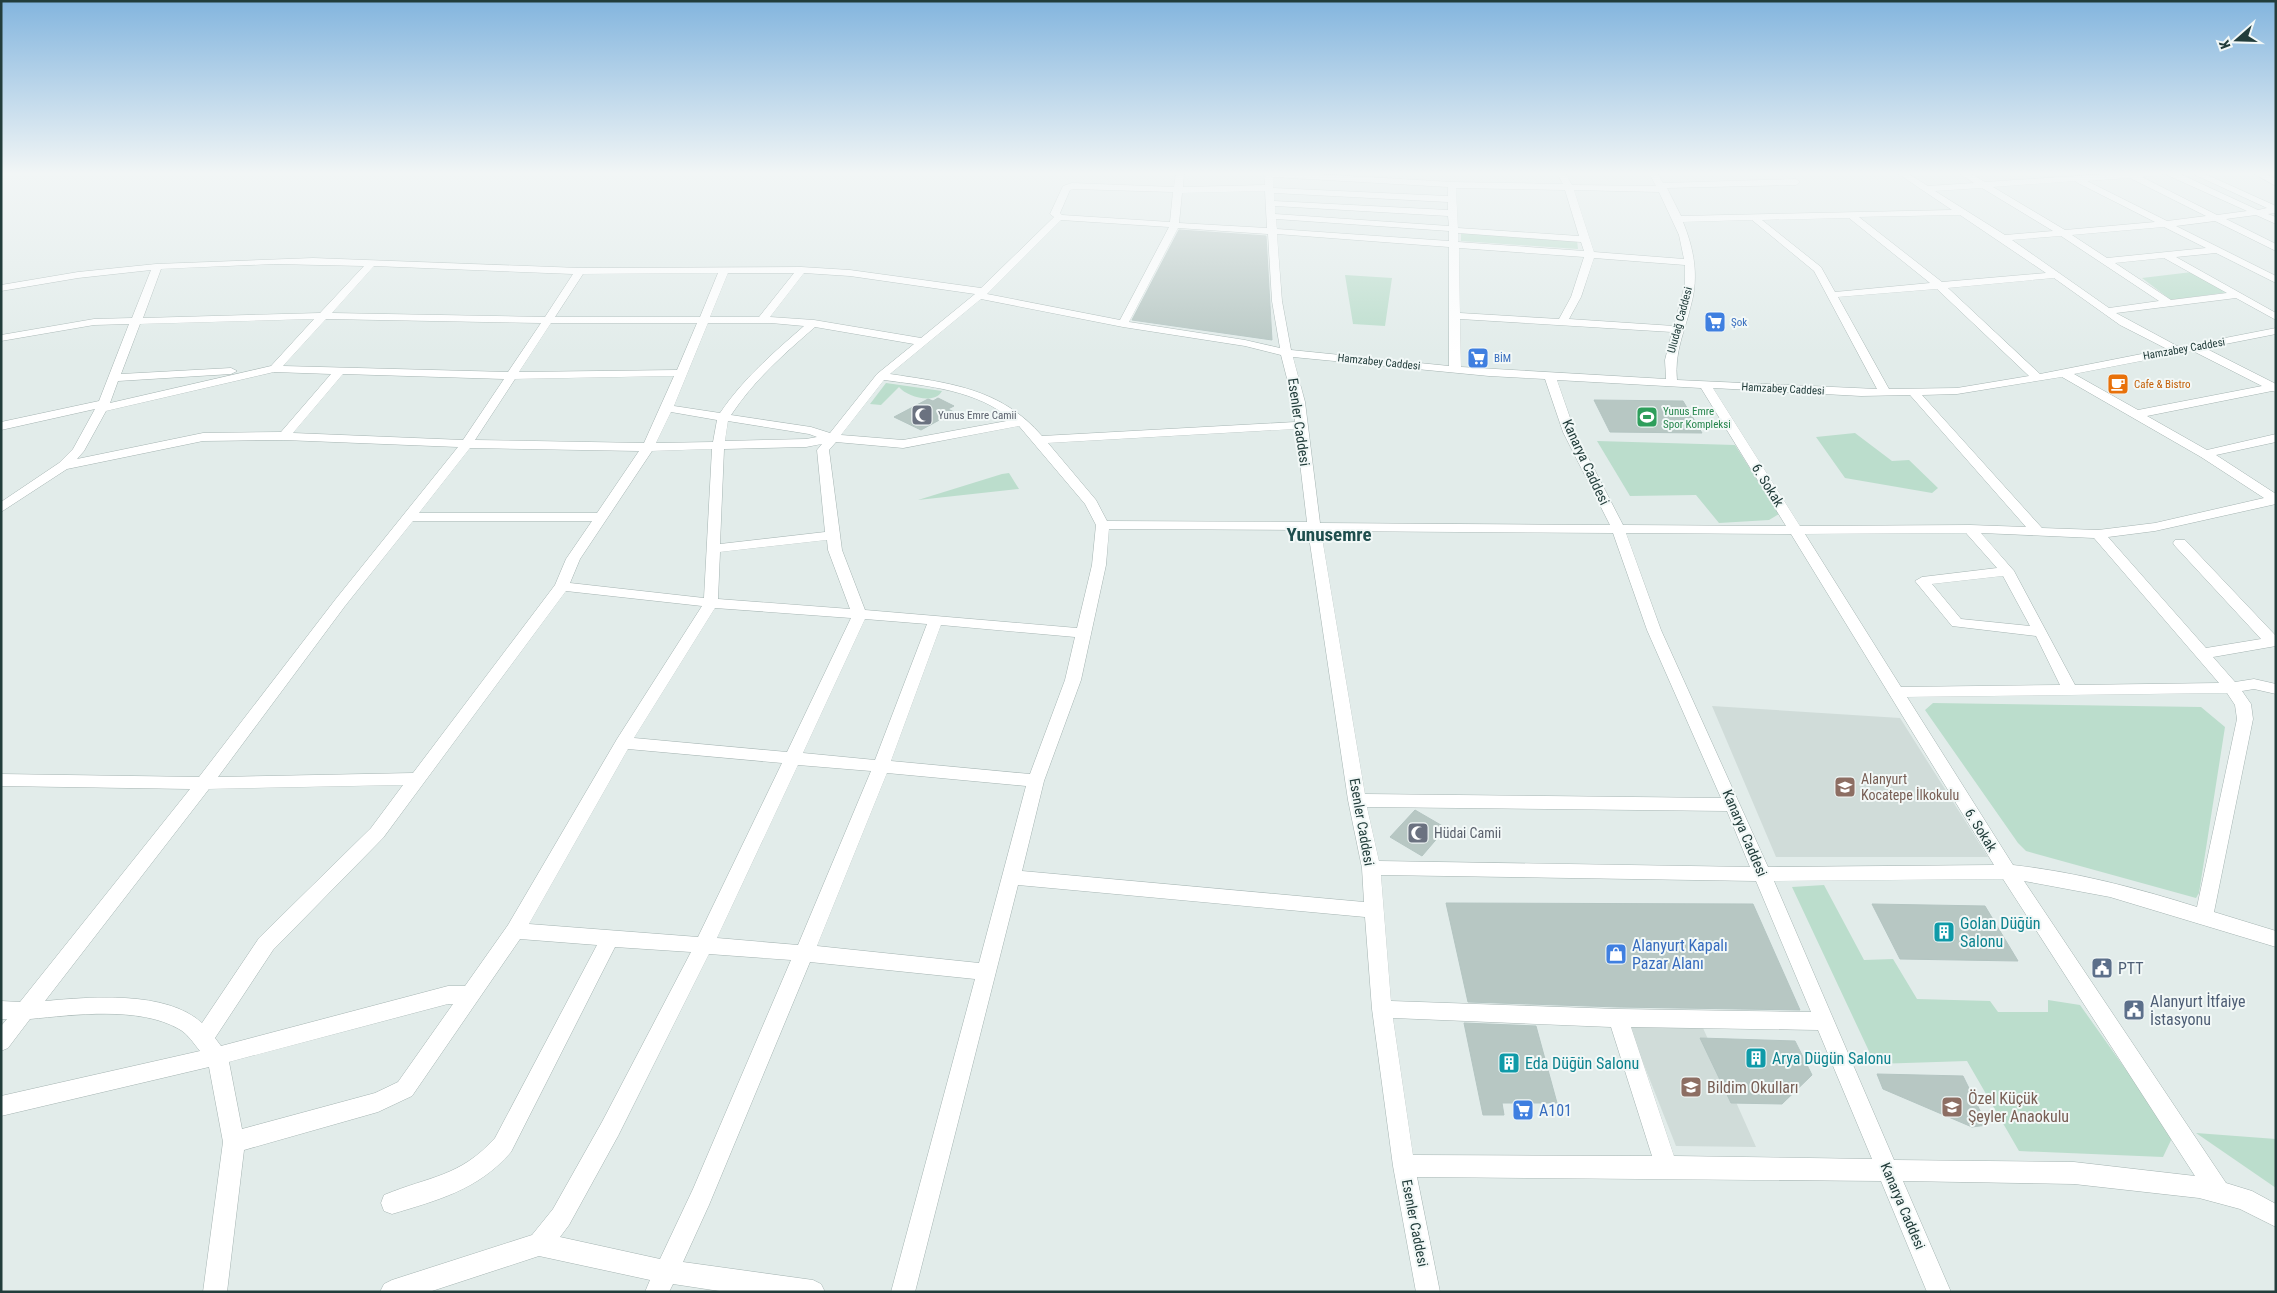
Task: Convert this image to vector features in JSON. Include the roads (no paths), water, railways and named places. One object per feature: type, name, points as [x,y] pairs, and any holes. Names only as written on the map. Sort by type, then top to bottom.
[{"type":"street","points":[[392,1292],[539,1244],[561,1217],[610,1129],[704,945],[790,759],[860,615],[835,550],[828,513],[823,450],[881,376],[982,294],[1042,233]]},
{"type":"street","points":[[1123,324],[1170,233]]},
{"type":"street","name":"Esenler Caddesi","points":[[1271,233],[1277,301],[1286,353],[1293,375],[1307,482],[1316,528],[1357,800],[1370,868],[1372,910],[1382,1009],[1404,1166],[1428,1292]]},
{"type":"street","points":[[1302,233],[1690,262]]},
{"type":"street","points":[[1453,233],[1455,369]]},
{"type":"street","points":[[1502,233],[1585,239]]},
{"type":"street","points":[[1562,323],[1576,297],[1590,254],[1583,233]]},
{"type":"street","name":"Uludağ Caddesi","points":[[1672,384],[1670,359],[1690,286],[1690,262],[1687,242],[1683,233]]},
{"type":"street","points":[[1775,233],[1818,269],[1885,393]]},
{"type":"street","points":[[1874,233],[1938,285],[2038,378]]},
{"type":"street","points":[[1996,233],[2106,311],[2148,337],[2177,350]]},
{"type":"street","points":[[2003,238],[2050,233]]},
{"type":"street","points":[[2065,233],[2103,261],[2170,304]]},
{"type":"street","points":[[2185,233],[2276,280]]},
{"type":"street","points":[[2245,233],[2276,248]]},
{"type":"street","points":[[2103,261],[2218,250]]},
{"type":"street","points":[[2166,255],[2276,317]]},
{"type":"street","name":"Hamzabey Caddesi","points":[[1,288],[74,274],[270,261],[580,271],[801,270],[850,273],[982,294],[1123,324],[1245,343],[1286,353],[1550,376],[1672,384],[1885,393],[1957,391],[2038,378],[2276,331]]},
{"type":"street","points":[[1,426],[274,369],[372,263]]},
{"type":"street","points":[[1,508],[63,466],[78,451],[103,406],[157,267]]},
{"type":"street","points":[[202,1040],[266,944],[377,833],[562,586],[573,559],[648,447],[667,408],[726,269]]},
{"type":"street","points":[[763,320],[801,270]]},
{"type":"street","points":[[1,1042],[204,782],[340,603],[467,444],[580,271]]},
{"type":"street","points":[[1831,295],[2056,275]]},
{"type":"street","points":[[2106,311],[2240,295]]},
{"type":"street","points":[[1,338],[94,322],[323,316],[548,320],[763,320],[814,323],[923,342]]},
{"type":"street","points":[[1455,316],[1679,329]]},
{"type":"street","points":[[234,1142],[378,1102],[405,1089],[515,931],[623,743],[712,603],[718,445],[723,418],[741,391],[778,354],[814,323]]},
{"type":"street","points":[[2196,348],[2275,388]]},
{"type":"street","points":[[113,378],[274,369],[512,376],[681,373]]},
{"type":"street","points":[[284,436],[340,371]]},
{"type":"street","points":[[2064,373],[2205,454],[2276,500]]},
{"type":"street","points":[[881,376],[954,387],[1005,408],[1038,440],[1091,504],[1103,524],[1099,565],[1073,680],[1036,781],[903,1292]]},
{"type":"street","name":"Kanarya Caddesi","points":[[1550,376],[1569,432],[1618,528],[1654,630],[1733,805],[1826,1021],[1939,1292]]},
{"type":"street","name":"6. Sokak","points":[[1705,385],[1797,530],[1895,692],[2008,872],[2219,1192]]},
{"type":"street","points":[[2138,414],[2275,388]]},
{"type":"street","points":[[1914,393],[2038,532]]},
{"type":"street","points":[[667,408],[811,430],[831,438]]},
{"type":"street","points":[[63,466],[203,437],[284,436],[467,444],[648,447],[806,443],[831,438],[903,444],[1021,422]]},
{"type":"street","points":[[1038,440],[1301,425]]},
{"type":"street","points":[[2205,454],[2276,438]]},
{"type":"street","points":[[1103,524],[1316,528],[1970,529],[2098,534],[2155,527],[2276,500]]},
{"type":"street","points":[[409,517],[601,517]]},
{"type":"street","points":[[1970,529],[2007,570],[2070,690]]},
{"type":"street","points":[[2098,534],[2201,654],[2226,680],[2229,688],[2243,704],[2245,719],[2204,918]]},
{"type":"street","points":[[714,549],[833,535]]},
{"type":"street","points":[[2180,543],[2274,641]]},
{"type":"street","points":[[2007,570],[1922,581],[1957,623],[2041,632]]},
{"type":"street","points":[[562,586],[712,603],[936,619],[1083,633]]},
{"type":"street","points":[[662,1282],[865,809],[936,619]]},
{"type":"street","points":[[2201,654],[2274,641]]},
{"type":"street","points":[[1895,692],[2229,688],[2254,684],[2276,689]]},
{"type":"street","points":[[623,743],[790,759],[881,765],[1036,781]]},
{"type":"street","points":[[1,780],[204,782],[418,779]]},
{"type":"street","points":[[1357,800],[1733,805]]},
{"type":"street","points":[[1370,868],[1762,874],[2008,872],[2042,874],[2114,892],[2276,939]]},
{"type":"street","points":[[1012,877],[1372,910]]},
{"type":"street","points":[[515,931],[804,953],[985,972]]},
{"type":"street","points":[[392,1203],[464,1180],[482,1169],[494,1158],[503,1145],[610,938]]},
{"type":"street","points":[[1,1106],[217,1056],[448,995],[470,995]]},
{"type":"street","points":[[1,1010],[25,1011],[80,1006],[147,1009],[187,1022],[217,1056],[234,1142],[215,1292]]},
{"type":"street","points":[[1382,1009],[1618,1018],[1826,1021]]},
{"type":"street","points":[[1618,1018],[1667,1167]]},
{"type":"street","points":[[1404,1166],[1667,1167],[2074,1173],[2199,1187],[2244,1199],[2276,1216]]},
{"type":"street","points":[[539,1244],[662,1282],[813,1292]]},
{"type":"place","name":"Şok","points":[[1715,322]]},
{"type":"place","name":"BİM","points":[[1478,358]]},
{"type":"place","name":"Cafe & Bistro","points":[[2118,384]]},
{"type":"place","name":"Yunus Emre Camii","points":[[922,415]]},
{"type":"place","name":"Yunus Emre Spor Kompleksi","points":[[1647,417]]},
{"type":"place","name":"Alanyurt Kocatepe İlkokulu","points":[[1845,787]]},
{"type":"place","name":"Hüdai Camii","points":[[1418,833]]},
{"type":"place","name":"Golan Düğün Salonu","points":[[1944,932]]},
{"type":"place","name":"Alanyurt Kapalı Pazar Alanı","points":[[1616,954]]},
{"type":"place","name":"PTT","points":[[2102,968]]},
{"type":"place","name":"Alanyurt İtfaiye İstasyonu","points":[[2134,1010]]},
{"type":"place","name":"Arya Dügün Salonu","points":[[1756,1058]]},
{"type":"place","name":"Eda Düğün Salonu","points":[[1509,1063]]},
{"type":"place","name":"Bildim Okulları","points":[[1691,1087]]},
{"type":"place","name":"Özel Küçük Şeyler Anaokulu","points":[[1952,1107]]},
{"type":"place","name":"A101","points":[[1523,1110]]},
{"type":"district","name":"Yunusemre","points":[[1329,534]]}]
